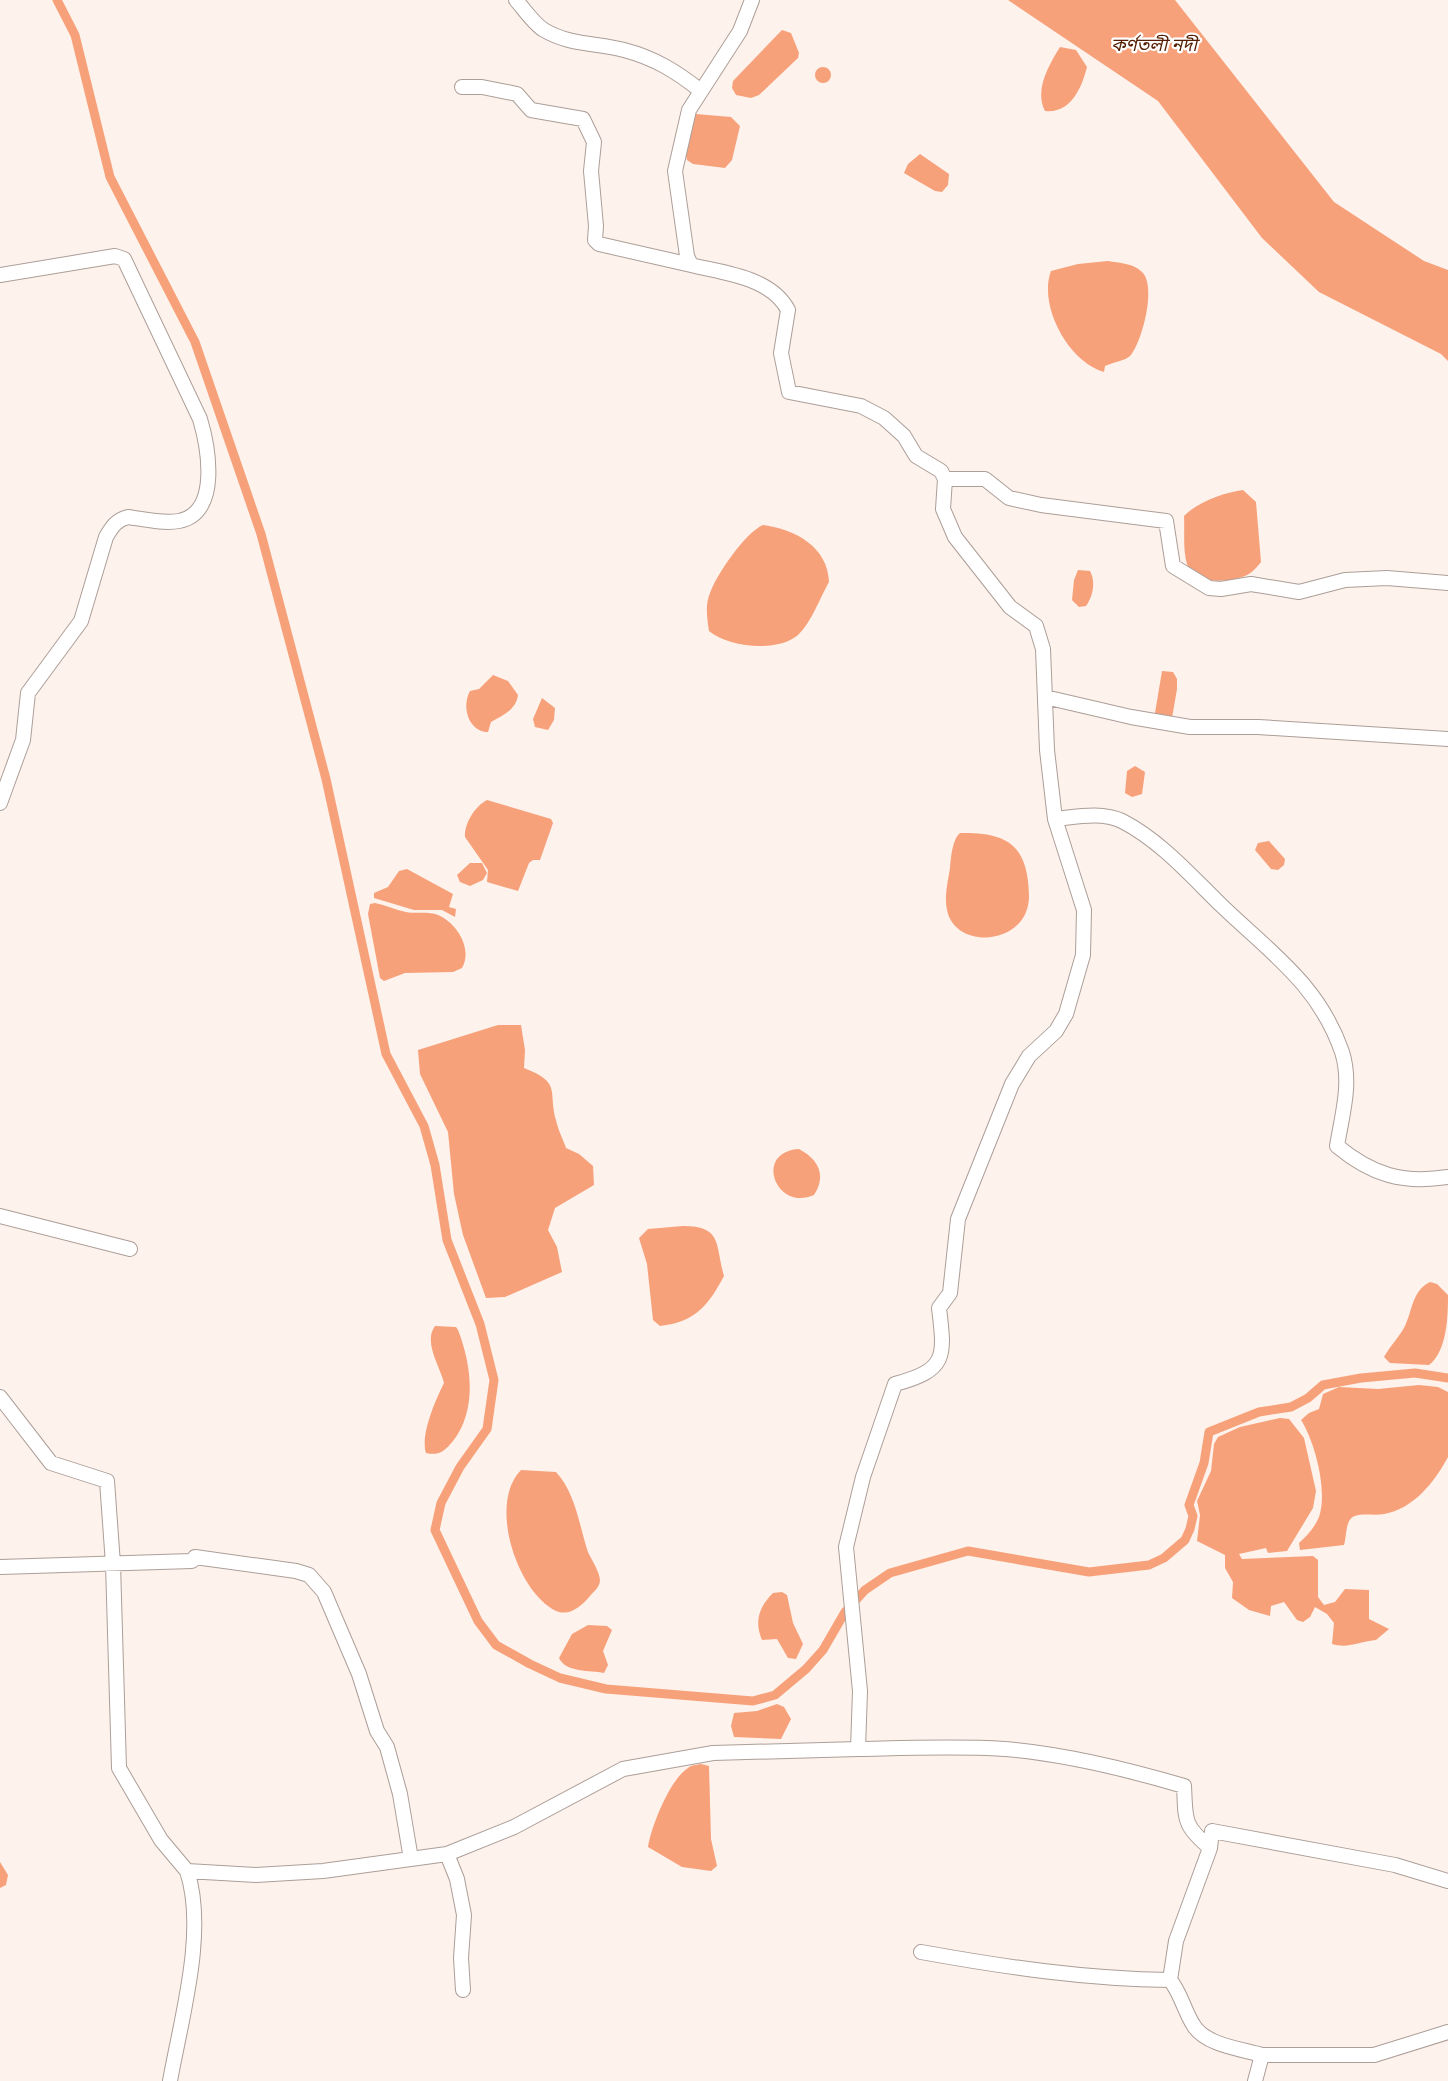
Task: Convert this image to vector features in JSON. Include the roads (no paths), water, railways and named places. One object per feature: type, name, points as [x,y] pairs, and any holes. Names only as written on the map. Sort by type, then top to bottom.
[{"type":"street","points":[[516,0],[543,30],[578,43],[623,50],[657,61],[671,68],[701,91]]},
{"type":"street","points":[[691,265],[679,213],[675,171],[689,110],[740,31],[752,0]]},
{"type":"street","points":[[462,87],[482,87],[517,94],[531,110],[583,119],[594,142],[591,171],[596,226],[595,240],[599,244],[745,278],[777,294],[788,310],[781,353],[789,392],[861,406],[884,418],[904,436],[916,456],[940,471],[945,479],[943,509],[955,537],[1010,607],[1035,626],[1043,649],[1055,819],[1084,910],[1083,955],[1066,1014],[1056,1031],[1029,1056],[1012,1084],[958,1219],[950,1293],[939,1308],[944,1344],[937,1365],[922,1377],[895,1384],[864,1477],[846,1547],[860,1691],[858,1749]]},
{"type":"street","points":[[0,275],[114,256],[124,260],[200,419],[207,441],[209,465],[208,483],[203,498],[197,510],[187,518],[178,521],[120,519],[106,537],[81,621],[28,693],[22,740],[0,803]]},
{"type":"street","points":[[945,479],[985,479],[992,482],[1009,498],[1041,505],[1166,521],[1173,566],[1209,588],[1221,589],[1251,584],[1299,592],[1345,580],[1388,578],[1448,583]]},
{"type":"street","points":[[1045,697],[1131,717],[1190,727],[1257,727],[1448,739]]},
{"type":"street","points":[[1055,819],[1091,815],[1121,820],[1168,853],[1290,966],[1331,1024],[1348,1076],[1337,1146],[1360,1165],[1390,1176],[1423,1181],[1448,1177]]},
{"type":"street","points":[[0,1216],[130,1249]]},
{"type":"street","points":[[0,1397],[51,1463],[107,1481],[114,1564],[119,1768],[161,1840],[187,1871],[195,1910],[191,1965],[170,2081]]},
{"type":"street","points":[[0,1567],[192,1561],[195,1557],[257,1564],[309,1575],[324,1592],[332,1608],[377,1731],[387,1747],[400,1794],[411,1859]]},
{"type":"street","points":[[187,1871],[209,1874],[279,1874],[323,1871],[447,1854],[514,1827],[623,1769],[713,1753],[858,1749],[1005,1749],[1083,1761],[1148,1775],[1184,1786],[1186,1822],[1190,1831],[1210,1848]]},
{"type":"street","points":[[1170,1980],[1176,1941],[1210,1848],[1212,1831],[1395,1864],[1448,1881]]},
{"type":"street","points":[[447,1854],[457,1879],[464,1915],[461,1958],[463,1990]]},
{"type":"street","points":[[921,1952],[1021,1971],[1055,1972],[1115,1980],[1170,1980],[1178,1989],[1195,2027],[1205,2038],[1262,2055],[1374,2055],[1448,2032]]},
{"type":"street","points":[[1256,2081],[1262,2055]]},
{"type":"water","name":"কর্ণতলী নদী","points":[[1008,0],[1175,0],[1334,202],[1424,261],[1448,270],[1448,361],[1441,354],[1319,292],[1262,238],[1158,101]]},
{"type":"water","points":[[782,30],[791,33],[799,53],[798,58],[759,95],[751,98],[736,95],[732,88],[733,81]]},
{"type":"water","points":[[1060,47],[1076,50],[1087,67],[1074,98],[1062,108],[1045,111],[1041,95],[1042,86]]},
{"type":"water","points":[[823,67],[831,75],[823,83],[815,75]]},
{"type":"water","points":[[696,114],[731,117],[740,126],[732,160],[725,168],[693,164],[687,160],[685,153]]},
{"type":"water","points":[[920,154],[949,174],[948,185],[942,192],[935,191],[904,173],[908,164]]},
{"type":"water","points":[[1108,261],[1130,265],[1142,272],[1146,279],[1148,301],[1143,326],[1131,355],[1105,366],[1104,372],[1079,357],[1068,345],[1053,315],[1048,285],[1051,271],[1078,264]]},
{"type":"water","points":[[1243,490],[1256,502],[1261,562],[1247,575],[1241,577],[1216,581],[1200,578],[1189,569],[1187,563],[1184,516],[1211,499]]},
{"type":"water","points":[[763,525],[787,531],[808,542],[823,559],[829,582],[811,617],[798,635],[778,644],[753,646],[728,641],[709,631],[707,602],[714,585],[732,555],[748,536]]},
{"type":"water","points":[[1078,570],[1090,571],[1093,584],[1086,606],[1079,607],[1072,600],[1074,580]]},
{"type":"water","points":[[1162,671],[1173,672],[1177,679],[1172,718],[1158,716],[1155,713]]},
{"type":"water","points":[[493,675],[508,681],[518,695],[517,700],[504,715],[491,722],[488,732],[481,731],[468,718],[467,697],[470,691],[479,689]]},
{"type":"water","points":[[542,698],[555,708],[554,720],[548,730],[535,727],[533,719]]},
{"type":"water","points":[[1135,766],[1145,772],[1142,794],[1132,797],[1125,793],[1127,771]]},
{"type":"water","points":[[487,800],[551,819],[553,823],[540,860],[533,860],[529,863],[518,891],[487,882],[488,870],[465,837],[471,816],[478,806]]},
{"type":"water","points":[[960,833],[977,833],[1003,839],[1020,854],[1025,865],[1029,896],[1026,913],[1017,925],[1005,933],[991,937],[976,937],[963,932],[953,923],[947,910],[946,894],[952,849]]},
{"type":"water","points":[[1269,841],[1285,859],[1284,865],[1278,870],[1271,869],[1255,850],[1258,843]]},
{"type":"water","points":[[470,863],[482,863],[487,873],[483,880],[470,886],[460,882],[457,875]]},
{"type":"water","points":[[407,869],[453,894],[449,907],[456,909],[455,917],[442,910],[414,910],[374,898],[374,893],[388,887],[399,871]]},
{"type":"water","points":[[375,903],[406,912],[434,914],[445,919],[457,930],[464,945],[466,953],[462,968],[453,972],[405,973],[384,981],[380,978],[368,914],[370,904]]},
{"type":"water","points":[[498,1025],[521,1025],[525,1050],[524,1068],[536,1073],[549,1083],[557,1124],[566,1148],[579,1154],[593,1166],[594,1185],[555,1208],[548,1230],[557,1247],[562,1272],[505,1297],[486,1298],[463,1235],[454,1194],[448,1132],[420,1074],[418,1050]]},
{"type":"water","points":[[799,1149],[816,1163],[820,1174],[818,1188],[814,1195],[801,1198],[789,1195],[780,1189],[775,1180],[774,1169],[777,1160],[785,1153]]},
{"type":"water","points":[[683,1226],[705,1229],[711,1234],[718,1247],[724,1276],[712,1296],[699,1311],[683,1321],[660,1326],[653,1320],[647,1264],[639,1238],[648,1229]]},
{"type":"water","points":[[1430,1282],[1437,1284],[1448,1295],[1447,1323],[1440,1351],[1429,1365],[1390,1363],[1384,1357],[1405,1326],[1416,1295]]},
{"type":"water","points":[[435,1326],[456,1327],[458,1330],[466,1358],[470,1387],[466,1416],[461,1429],[444,1450],[431,1454],[426,1453],[425,1437],[433,1407],[444,1383],[432,1347],[432,1332]]},
{"type":"water","points":[[1419,1385],[1438,1387],[1448,1392],[1448,1457],[1436,1476],[1422,1493],[1404,1507],[1384,1514],[1352,1518],[1348,1524],[1344,1545],[1300,1550],[1299,1543],[1319,1517],[1322,1494],[1319,1467],[1311,1441],[1301,1420],[1309,1413],[1319,1409],[1323,1394],[1339,1387],[1378,1389]]},
{"type":"water","points":[[1280,1418],[1289,1419],[1304,1438],[1316,1491],[1313,1508],[1287,1551],[1268,1553],[1266,1548],[1239,1554],[1242,1559],[1313,1556],[1318,1560],[1318,1597],[1324,1605],[1335,1602],[1345,1589],[1369,1590],[1369,1619],[1389,1629],[1376,1640],[1349,1645],[1332,1644],[1334,1623],[1327,1614],[1315,1607],[1310,1617],[1303,1622],[1297,1620],[1284,1602],[1271,1606],[1270,1616],[1249,1610],[1232,1598],[1233,1582],[1225,1568],[1225,1555],[1197,1541],[1200,1515],[1197,1501],[1211,1471],[1214,1444],[1218,1437],[1240,1427]]},
{"type":"water","points":[[521,1470],[556,1472],[573,1500],[588,1552],[600,1581],[586,1601],[571,1611],[554,1610],[536,1595],[517,1561],[510,1541],[507,1502],[512,1484]]},
{"type":"water","points":[[782,1592],[787,1595],[793,1623],[803,1644],[796,1659],[788,1658],[777,1639],[762,1640],[758,1627],[759,1615],[764,1604],[773,1593]]},
{"type":"water","points":[[588,1625],[607,1626],[612,1630],[603,1651],[608,1665],[604,1673],[573,1669],[562,1663],[559,1658],[572,1634]]},
{"type":"water","points":[[777,1704],[784,1707],[791,1719],[781,1739],[734,1737],[731,1726],[734,1713],[757,1711]]},
{"type":"water","points":[[701,1764],[709,1766],[711,1839],[717,1866],[711,1871],[682,1867],[648,1847],[657,1816],[675,1782],[689,1767]]},
{"type":"water","points":[[0,1862],[8,1875],[6,1885],[0,1888]]},
{"type":"waterway","points":[[57,0],[75,35],[110,177],[195,342],[261,534],[326,779],[386,1054],[424,1126],[435,1165],[447,1240],[480,1324],[494,1380],[487,1429],[460,1467],[441,1503],[435,1530],[478,1621],[496,1645],[560,1678],[606,1689],[753,1701],[775,1695],[806,1669],[823,1650],[845,1612],[865,1590],[890,1573],[968,1551],[1089,1572],[1149,1565],[1164,1558],[1185,1540],[1190,1529],[1193,1516],[1189,1505],[1204,1463],[1209,1432],[1259,1412],[1291,1407],[1308,1398],[1323,1385],[1361,1378],[1415,1373],[1448,1378]]}]
